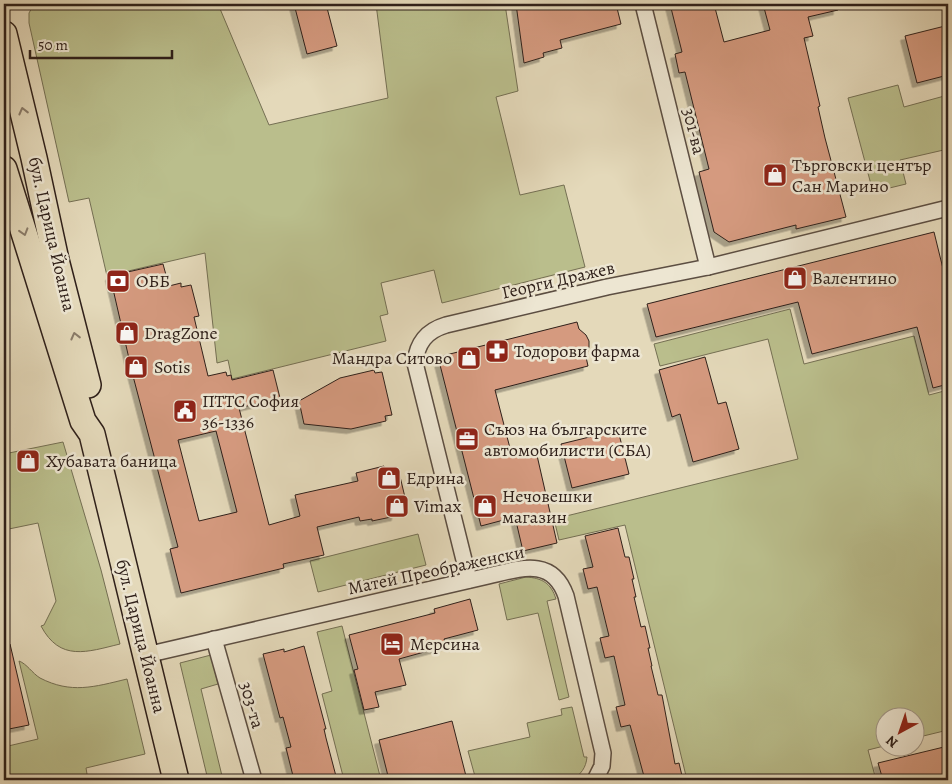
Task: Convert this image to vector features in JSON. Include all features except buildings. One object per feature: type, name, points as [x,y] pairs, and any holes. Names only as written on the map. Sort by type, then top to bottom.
[{"type":"main road","name":"бул. Царица Йоанна","points":[[4,34],[56,260],[96,419],[92,434]]},
{"type":"main road","name":"бул. Царица Йоанна","points":[[4,169],[83,421],[92,434],[176,780]]},
{"type":"street","name":"301-ва","points":[[643,4],[708,267]]},
{"type":"street","name":"Георги Дражев","points":[[469,580],[415,363],[416,352],[427,334],[436,328],[446,325],[607,287],[708,267],[948,208]]},
{"type":"street","name":"Матей Преображенски","points":[[146,655],[469,580],[526,568],[537,568],[551,574],[562,586],[603,753],[602,766],[595,780]]},
{"type":"street","name":"303-та","points":[[214,639],[254,780]]},
{"type":"green space","points":[[34,4],[218,4],[269,125],[388,98],[376,4],[505,4],[518,91],[496,97],[520,195],[564,185],[585,267],[442,303],[434,270],[381,283],[388,314],[380,316],[386,341],[232,379],[228,360],[217,363],[205,253],[107,276],[89,198],[69,202],[29,23],[29,13]]},
{"type":"green space","points":[[898,85],[904,107],[948,95],[948,149],[900,160],[906,184],[873,192],[848,98]]},
{"type":"green space","points":[[790,309],[804,364],[914,336],[929,395],[948,390],[948,730],[924,736],[924,706],[874,706],[874,748],[868,750],[876,780],[687,780],[625,525],[559,540],[554,519],[798,459],[768,339],[660,366],[654,344]]},
{"type":"green space","points":[[63,442],[101,570],[120,644],[96,650],[75,652],[66,650],[48,637],[41,626],[44,625],[56,601],[38,523],[4,530],[4,454]]},
{"type":"green space","points":[[418,534],[426,565],[318,592],[310,561]]},
{"type":"green space","points":[[526,577],[545,582],[549,585],[556,599],[547,601],[569,697],[559,700],[538,613],[507,620],[499,584]]},
{"type":"green space","points":[[342,626],[381,780],[344,780],[322,694],[332,691],[317,632]]},
{"type":"green space","points":[[211,655],[218,684],[201,689],[223,780],[208,780],[180,663]]},
{"type":"green space","points":[[19,661],[40,678],[62,686],[83,688],[127,679],[145,754],[86,768],[88,780],[4,780],[4,747],[38,739]]},
{"type":"green space","points":[[572,707],[584,757],[587,757],[584,768],[575,778],[572,780],[476,780],[468,751],[530,737],[527,723],[562,715],[561,709]]},
{"type":"place","name":"Търговски център Сан Марино","points":[[775,175]]},
{"type":"place","name":"Валентино","points":[[795,278]]},
{"type":"place","name":"ОББ","points":[[118,281]]},
{"type":"place","name":"DragZone","points":[[127,333]]},
{"type":"place","name":"Тодорови фарма","points":[[497,351]]},
{"type":"place","name":"Мандра Ситово","points":[[469,358]]},
{"type":"place","name":"Sotis","points":[[136,367]]},
{"type":"place","name":"ПТТС София 36-1336","points":[[185,411]]},
{"type":"place","name":"Съюз на българските автомобилисти (СБА)","points":[[467,439]]},
{"type":"place","name":"Хубавата баница","points":[[28,461]]},
{"type":"place","name":"Едрина","points":[[389,478]]},
{"type":"place","name":"Vimax","points":[[397,506]]},
{"type":"place","name":"Нечовешки магазин","points":[[485,506]]},
{"type":"place","name":"Мерсина","points":[[392,644]]}]
